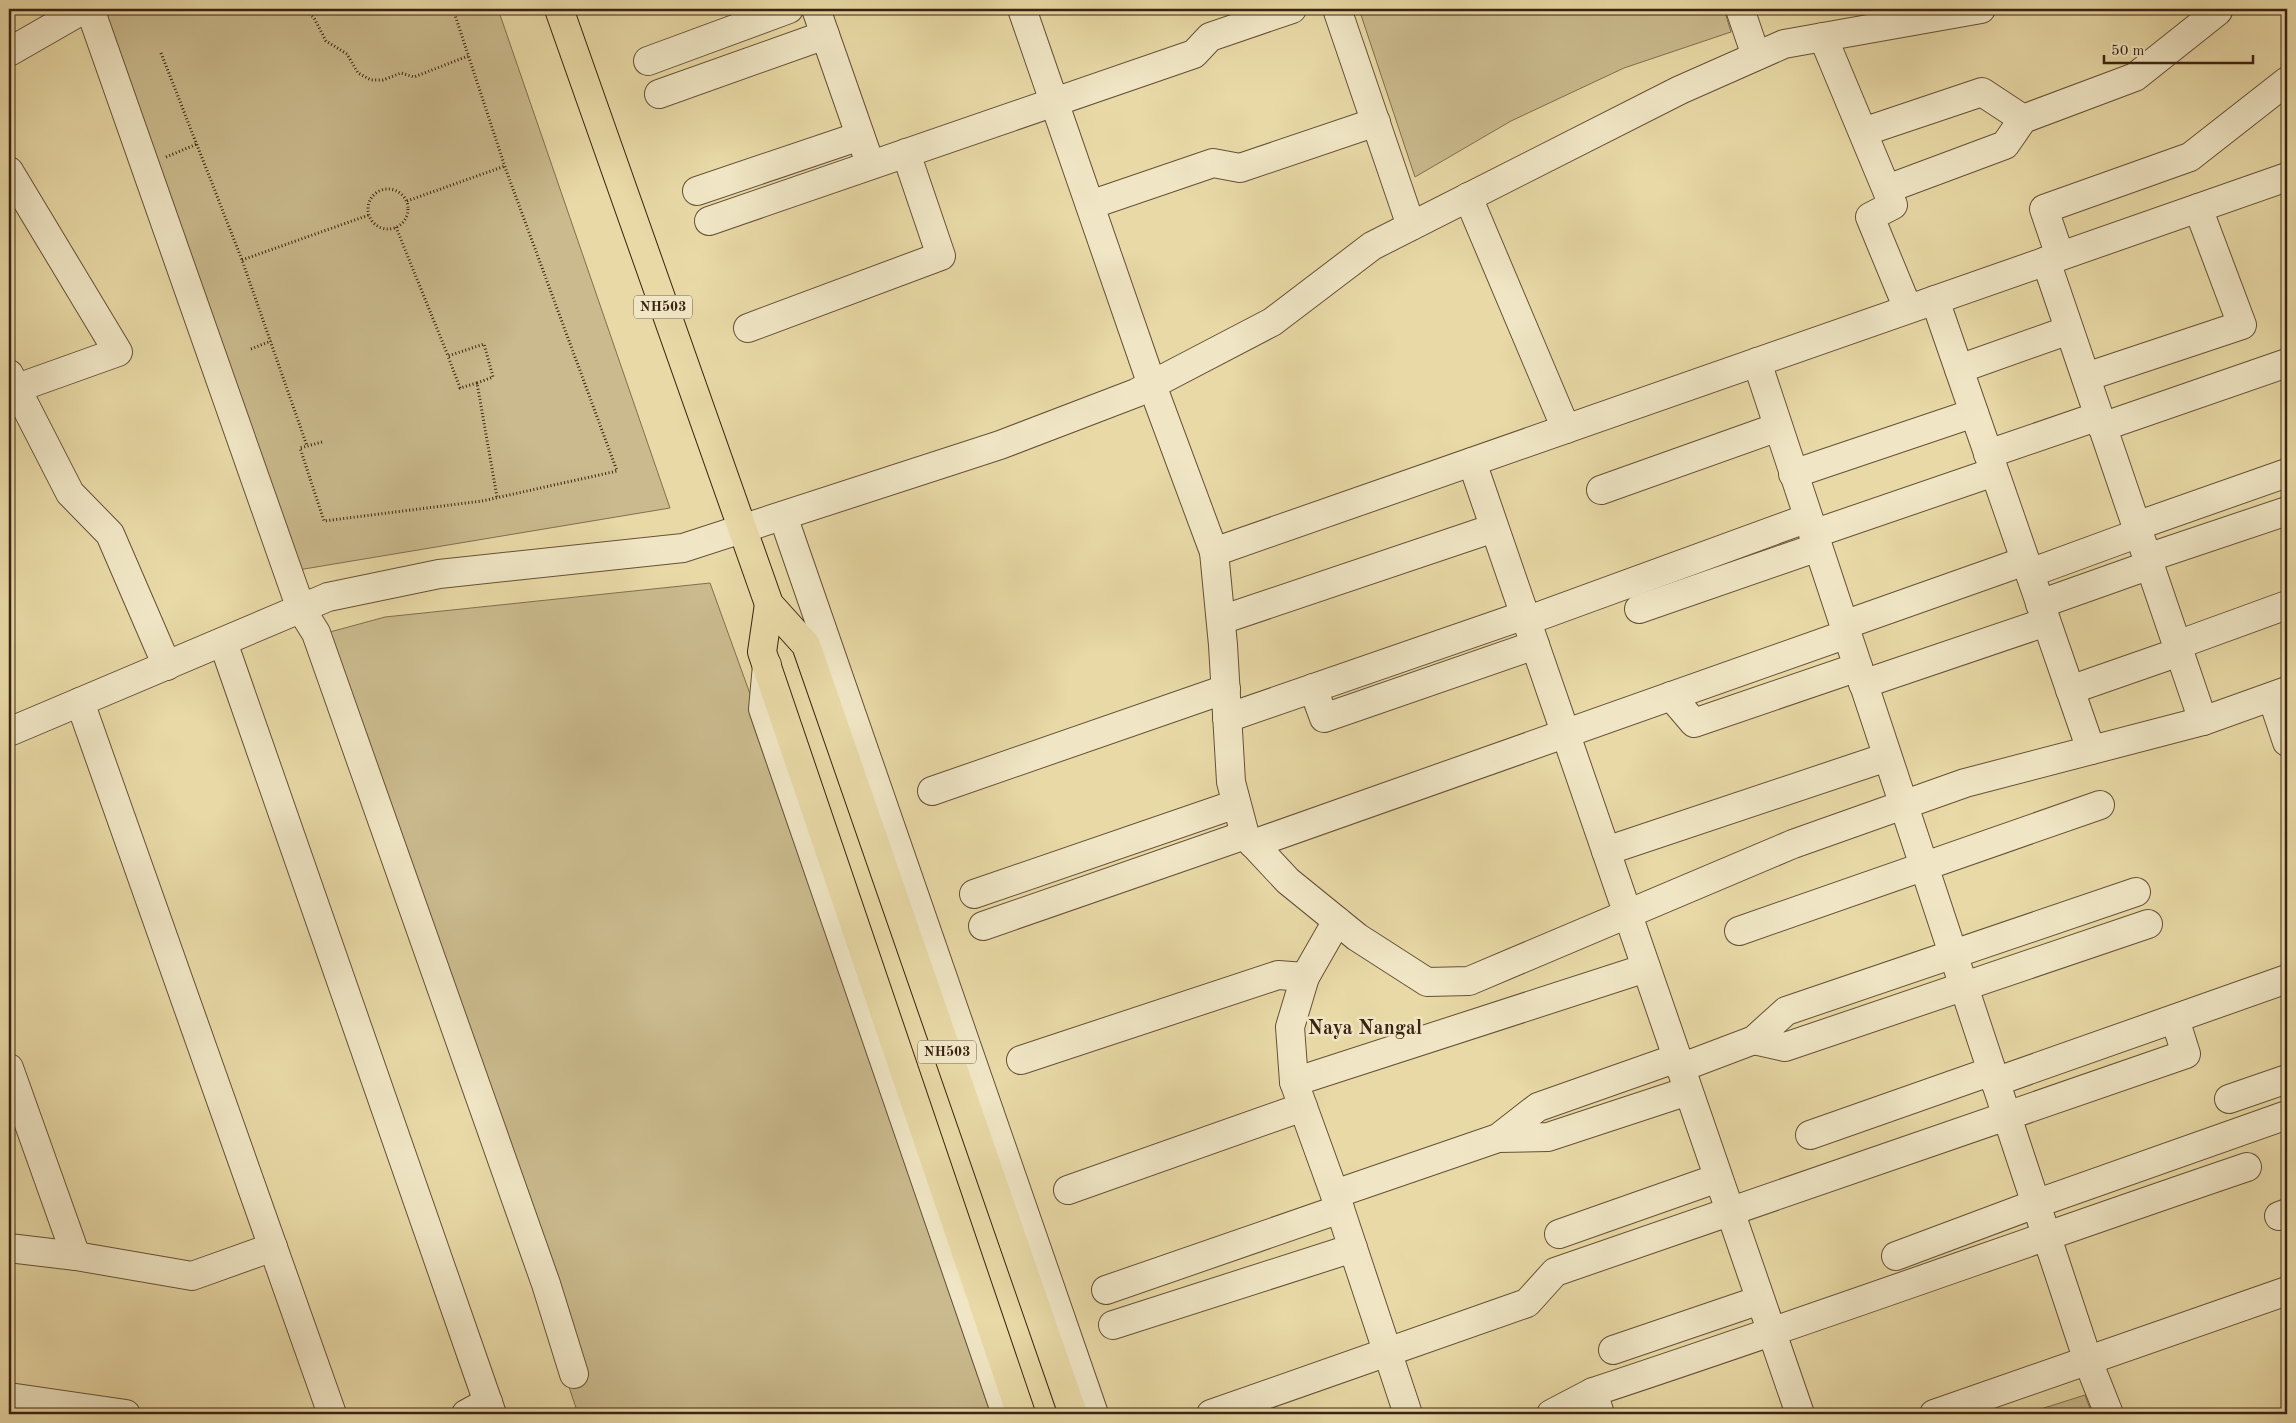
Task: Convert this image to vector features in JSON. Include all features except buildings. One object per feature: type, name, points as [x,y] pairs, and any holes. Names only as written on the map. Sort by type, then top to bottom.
[{"type":"highway","name":"NH503","points":[[559,9],[768,604],[806,645],[809,653],[1073,1414]]},
{"type":"highway","name":"NH503","points":[[768,604],[762,652],[1021,1414]]},
{"type":"street","points":[[9,52],[84,9]]},
{"type":"street","points":[[90,9],[301,609],[316,633],[546,1284],[574,1374]]},
{"type":"street","points":[[648,61],[789,9]]},
{"type":"street","points":[[816,9],[871,165]]},
{"type":"street","points":[[1022,9],[1152,385],[1214,552],[1221,620],[1231,782],[1236,804],[1249,840],[1288,881],[1357,937],[1427,982],[1469,982],[1793,844],[1965,783],[2203,721],[2279,694],[2287,741]]},
{"type":"street","points":[[709,221],[1194,54],[1210,36],[1292,9]]},
{"type":"street","points":[[1337,9],[1412,226]]},
{"type":"street","points":[[1740,9],[1756,56]]},
{"type":"street","points":[[9,732],[328,597],[439,574],[683,548],[1000,445],[1152,385],[1272,322],[1372,246],[1680,90],[1756,56],[1784,44],[1980,9]]},
{"type":"street","points":[[1887,189],[2006,145],[2023,119],[2135,76],[2218,11],[2217,9]]},
{"type":"street","points":[[659,94],[825,35]]},
{"type":"street","points":[[1823,37],[1893,205],[1870,217],[1908,309]]},
{"type":"street","points":[[2203,721],[2069,330],[2044,209],[2190,157],[2287,81]]},
{"type":"street","points":[[1863,132],[1982,92],[2023,119]]},
{"type":"street","points":[[1090,205],[1213,163],[1240,168],[1376,122]]},
{"type":"street","points":[[697,191],[860,136]]},
{"type":"street","points":[[748,328],[941,256],[906,153]]},
{"type":"street","points":[[9,171],[118,352],[11,384],[70,493],[110,534],[167,666]]},
{"type":"street","points":[[1214,552],[2287,177]]},
{"type":"street","points":[[1468,197],[1566,429]]},
{"type":"street","points":[[2086,377],[2242,325],[2198,208]]},
{"type":"street","points":[[1935,300],[2091,750]]},
{"type":"street","points":[[1958,369],[2069,330]]},
{"type":"street","points":[[1756,362],[2035,1204],[2088,1361],[2109,1414]]},
{"type":"street","points":[[1640,609],[1813,533],[2101,421],[2287,363]]},
{"type":"street","points":[[1793,474],[1974,413]]},
{"type":"street","points":[[1601,490],[1778,427]]},
{"type":"street","points":[[1472,462],[1800,1414]]},
{"type":"street","points":[[983,926],[1249,840],[1565,733],[1671,696],[1845,630],[2137,530],[2287,474]]},
{"type":"street","points":[[1671,696],[1694,722],[1860,676],[2043,613],[2149,562],[2287,511]]},
{"type":"street","points":[[783,516],[1094,1414]]},
{"type":"street","points":[[1221,620],[1494,528]]},
{"type":"street","points":[[1227,718],[1313,688],[1324,718],[1529,627],[1813,533]]},
{"type":"street","points":[[2070,690],[2287,606]]},
{"type":"street","points":[[223,642],[482,1410]]},
{"type":"street","points":[[809,653],[839,677]]},
{"type":"street","points":[[767,665],[763,709],[1006,1414]]},
{"type":"street","points":[[932,791],[1226,689]]},
{"type":"street","points":[[80,702],[332,1414]]},
{"type":"street","points":[[1606,852],[1887,757]]},
{"type":"street","points":[[974,894],[1236,804]]},
{"type":"street","points":[[1740,931],[2100,805]]},
{"type":"street","points":[[1106,1290],[1498,1138],[1548,1137],[1681,1072],[1754,1040],[1786,1011],[2136,892]]},
{"type":"street","points":[[1337,921],[1305,977],[1290,1026],[1294,1082],[1338,1201],[1408,1414]]},
{"type":"street","points":[[1754,1040],[1785,1047],[2148,924]]},
{"type":"street","points":[[1294,1082],[1646,968]]},
{"type":"street","points":[[1021,1060],[1278,975],[1305,977]]},
{"type":"street","points":[[1810,1135],[2175,1019],[2287,979]]},
{"type":"street","points":[[1454,982],[1468,1025]]},
{"type":"street","points":[[1211,1414],[1527,1303],[1555,1272],[2186,1054],[2175,1019]]},
{"type":"street","points":[[9,1068],[76,1256]]},
{"type":"street","points":[[2229,1098],[2287,1079]]},
{"type":"street","points":[[1068,1190],[1303,1107]]},
{"type":"street","points":[[1896,1256],[2035,1204],[2287,1115]]},
{"type":"street","points":[[1551,1414],[1596,1403],[1772,1333],[2046,1235],[2247,1167]]},
{"type":"street","points":[[1559,1234],[1718,1178]]},
{"type":"street","points":[[9,1248],[76,1256],[192,1276],[272,1247]]},
{"type":"street","points":[[1113,1325],[1353,1248]]},
{"type":"street","points":[[1934,1414],[2287,1292]]},
{"type":"street","points":[[1613,1350],[1760,1300]]},
{"type":"street","points":[[9,1397],[126,1414]]},
{"type":"path","points":[[304,9],[314,18],[326,41],[347,54],[358,73],[371,80],[383,80],[401,73],[414,76],[468,56]]},
{"type":"path","points":[[322,442],[300,448],[324,521],[497,497],[617,471],[505,166],[453,9]]},
{"type":"path","points":[[162,53],[242,260],[307,446]]},
{"type":"path","points":[[145,166],[197,144]]},
{"type":"path","points":[[407,201],[505,166]]},
{"type":"path","points":[[392,190],[403,196],[407,201],[408,213],[402,224],[396,227],[390,229],[377,226],[369,215],[370,201],[379,192],[392,190]]},
{"type":"path","points":[[242,260],[369,215]]},
{"type":"path","points":[[396,227],[460,388],[493,377],[484,344],[448,356]]},
{"type":"path","points":[[251,349],[271,341]]},
{"type":"path","points":[[477,383],[497,497]]},
{"type":"shaded area","points":[[105,9],[498,9],[670,508],[298,570]]},
{"type":"shaded area","points":[[1359,9],[1724,9],[1731,32],[1624,68],[1511,121],[1415,177]]},
{"type":"shaded area","points":[[710,583],[1010,1414],[578,1414],[319,635],[385,617]]},
{"type":"shaded area","points":[[2085,1395],[2092,1414],[2025,1414]]},
{"type":"district","name":"Naya Nangal","points":[[1365,1029]]}]
